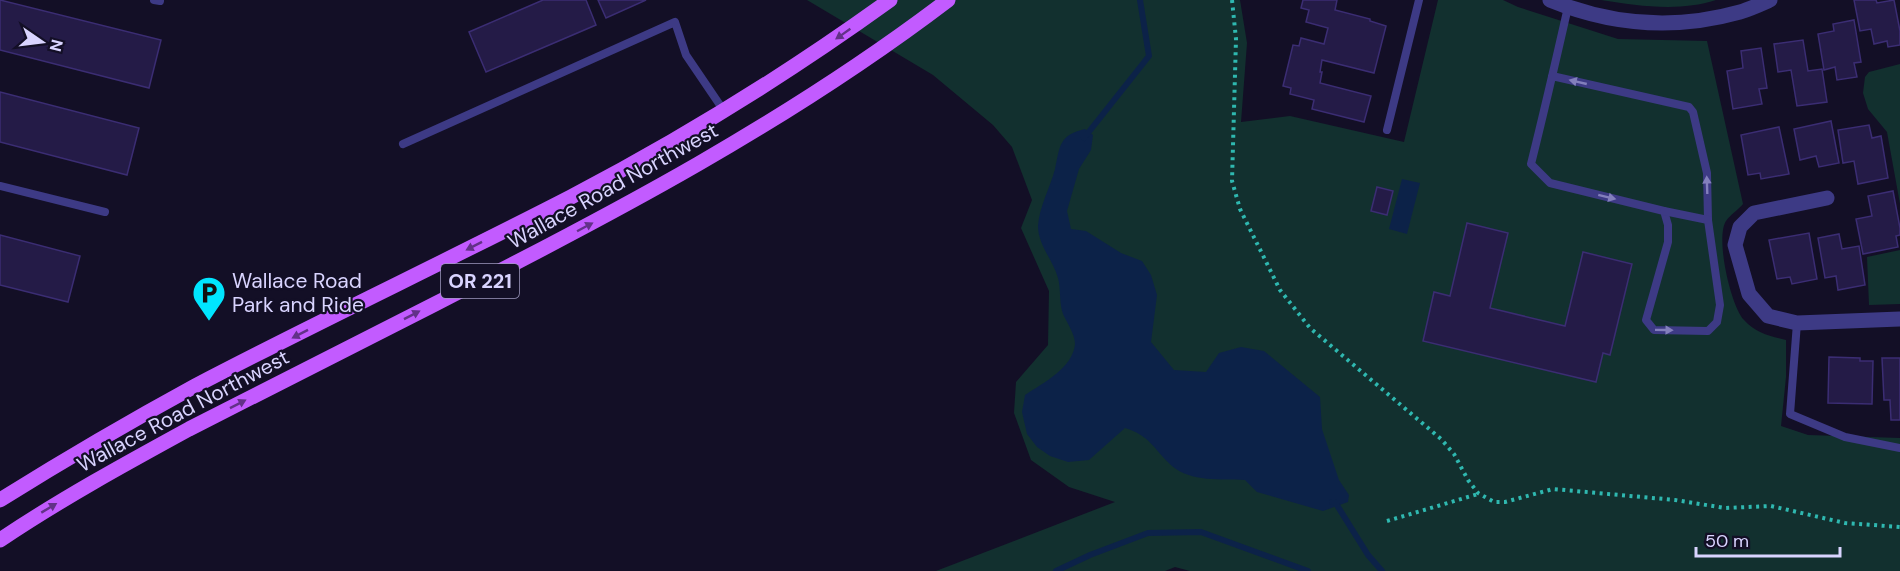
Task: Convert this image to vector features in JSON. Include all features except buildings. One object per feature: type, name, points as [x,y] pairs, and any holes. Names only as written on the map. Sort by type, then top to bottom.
[{"type":"main road","name":"Wallace Road Northwest","points":[[0,500],[70,456],[195,387],[573,196],[724,111],[814,54],[890,0]]},
{"type":"main road","name":"Wallace Road Northwest","points":[[0,540],[60,502],[170,440],[533,254],[654,189],[808,99],[948,0]]},
{"type":"street","points":[[1550,0],[1568,7],[1631,22],[1686,22],[1770,0]]},
{"type":"street","points":[[1827,198],[1754,213],[1740,227],[1735,245],[1749,294],[1768,316],[1797,323],[1900,319]]},
{"type":"lane","points":[[1387,130],[1419,0]]},
{"type":"lane","points":[[1568,7],[1531,164],[1550,183],[1664,212],[1708,220]]},
{"type":"lane","points":[[403,144],[675,22],[686,55],[724,111]]},
{"type":"lane","points":[[1552,76],[1689,107],[1693,112],[1707,173],[1708,220],[1720,304],[1717,322],[1708,331],[1654,330],[1646,320],[1668,242],[1668,225],[1664,212]]},
{"type":"lane","points":[[0,186],[105,212]]},
{"type":"lane","points":[[1797,323],[1790,414],[1845,437],[1900,448]]},
{"type":"path","points":[[1232,0],[1236,39],[1233,180],[1240,209],[1280,290],[1310,328],[1441,439],[1454,454],[1478,493],[1494,502],[1505,502],[1553,489],[1675,500],[1725,508],[1771,506],[1845,524],[1900,527]]},
{"type":"path","points":[[1387,521],[1478,493]]},
{"type":"green space","points":[[807,0],[1240,0],[1247,43],[1241,122],[1290,116],[1404,142],[1438,0],[1503,0],[1518,7],[1618,39],[1707,41],[1743,204],[1726,221],[1723,230],[1723,256],[1734,301],[1739,313],[1753,328],[1786,340],[1786,377],[1781,426],[1808,435],[1900,438],[1900,571],[1190,571],[1175,567],[1165,571],[936,571],[1115,502],[1069,487],[1031,460],[1014,413],[1016,382],[1048,345],[1049,291],[1021,228],[1032,200],[1012,147],[993,125],[933,75]]},
{"type":"green space","points":[[1601,0],[1716,0],[1673,7],[1644,6]]},
{"type":"green space","points":[[1900,64],[1900,204],[1887,132],[1868,109],[1863,93],[1865,77],[1869,72]]},
{"type":"green space","points":[[1900,250],[1900,304],[1869,305],[1867,257]]},
{"type":"water","points":[[1085,129],[1093,135],[1091,150],[1079,169],[1067,211],[1071,229],[1086,231],[1121,253],[1142,261],[1151,275],[1157,295],[1151,342],[1174,370],[1206,372],[1219,353],[1241,347],[1264,351],[1320,397],[1322,429],[1339,480],[1349,495],[1348,502],[1323,511],[1257,492],[1245,480],[1207,479],[1188,475],[1172,466],[1141,435],[1125,428],[1089,460],[1068,462],[1050,456],[1037,447],[1027,434],[1022,412],[1025,395],[1063,368],[1073,353],[1075,344],[1063,314],[1058,278],[1040,240],[1038,226],[1040,212],[1062,143],[1065,138],[1076,131]]},
{"type":"water","points":[[1402,179],[1420,183],[1407,234],[1389,229]]},
{"type":"waterway","points":[[1084,138],[1149,56],[1140,0]]},
{"type":"waterway","points":[[1332,502],[1335,502],[1368,555],[1382,571]]},
{"type":"waterway","points":[[1056,571],[1090,555],[1148,533],[1201,532],[1308,571]]},
{"type":"place","name":"Wallace Road Park and Ride","points":[[209,322]]}]
